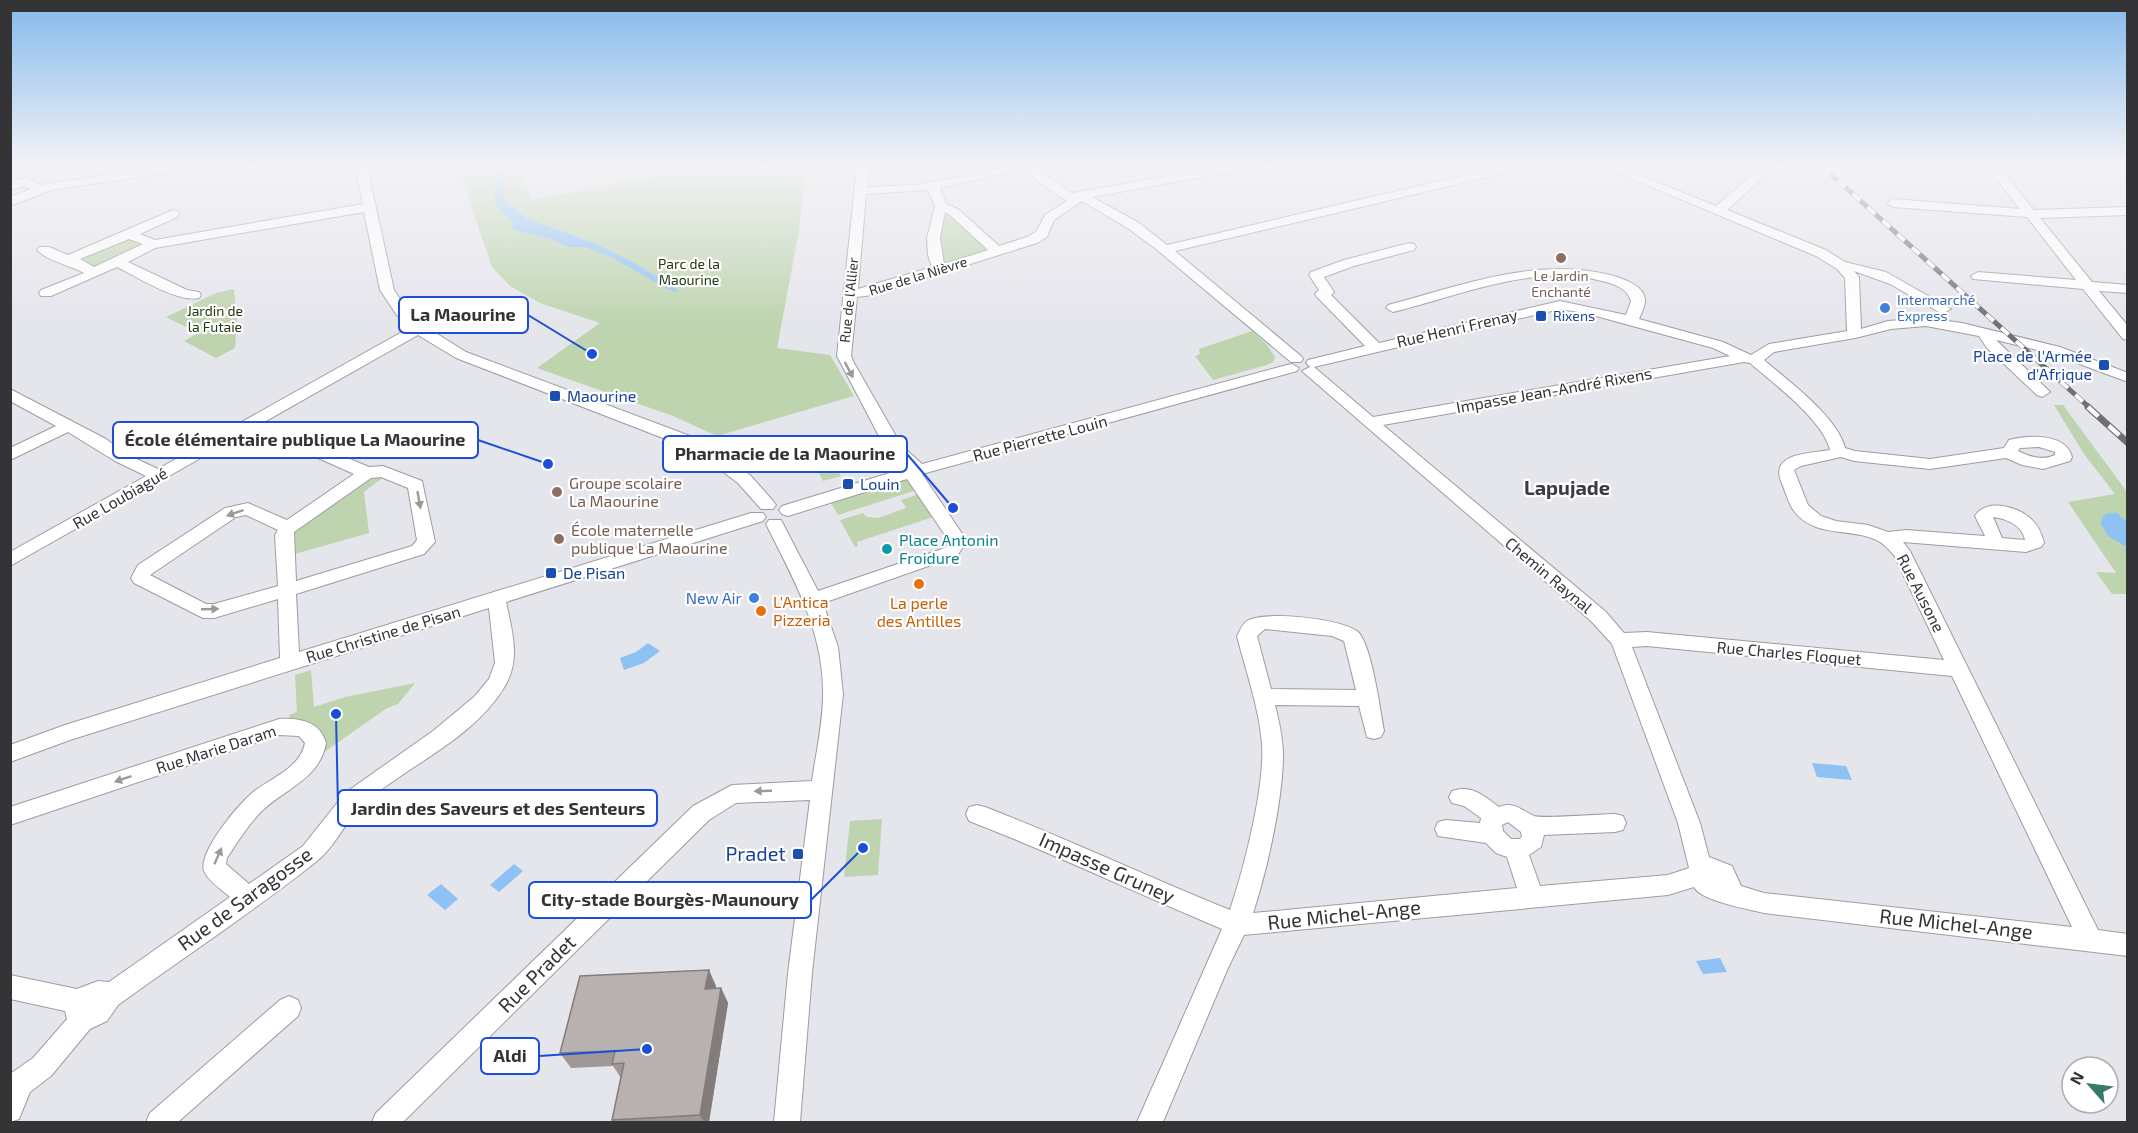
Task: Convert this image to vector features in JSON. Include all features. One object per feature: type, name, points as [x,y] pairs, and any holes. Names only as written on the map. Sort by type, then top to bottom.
[{"type":"street","points":[[70,259],[159,220]]},
{"type":"street","points":[[46,293],[89,276],[151,245],[295,220]]},
{"type":"street","points":[[372,220],[387,290],[394,303],[418,329],[443,346],[462,355],[700,446],[744,479],[813,600],[828,647],[833,694],[799,985],[787,1122]]},
{"type":"street","name":"Rue de l'Allier","points":[[857,220],[843,356],[899,454],[899,465],[910,472]]},
{"type":"street","points":[[936,220],[935,259],[940,269]]},
{"type":"street","points":[[963,220],[998,251]]},
{"type":"street","name":"Rue de la Nièvre","points":[[849,294],[867,292],[1038,237],[1048,220]]},
{"type":"street","points":[[1123,220],[1166,249],[1304,372],[1311,367]]},
{"type":"street","points":[[1166,249],[1288,220]]},
{"type":"street","points":[[1740,220],[1821,253],[1842,266],[1852,278],[1851,326],[1855,334]]},
{"type":"street","points":[[2037,220],[2127,336]]},
{"type":"street","points":[[129,234],[150,242],[151,245]]},
{"type":"street","points":[[1374,347],[1322,294],[1327,292],[1316,275],[1349,263],[1409,248]]},
{"type":"street","points":[[44,250],[95,271]]},
{"type":"street","points":[[118,262],[184,294],[194,295]]},
{"type":"street","points":[[1842,266],[1859,268],[1881,277],[1944,309]]},
{"type":"street","points":[[1393,308],[1535,274],[1576,273],[1611,279],[1631,290],[1638,301],[1631,321]]},
{"type":"street","points":[[1978,276],[2127,289]]},
{"type":"street","name":"Rue Henri Frenay","points":[[1311,367],[1374,347],[1560,305],[1631,321],[1751,354]]},
{"type":"street","points":[[1853,309],[1858,315],[1880,329]]},
{"type":"street","points":[[1751,354],[1880,329],[1930,328],[1985,335],[2063,353],[2127,378]]},
{"type":"street","name":"Rue Loubiagué","points":[[10,560],[266,418],[418,329]]},
{"type":"street","points":[[1985,335],[2061,358],[2127,385]]},
{"type":"street","points":[[1985,335],[2042,392]]},
{"type":"street","points":[[1751,354],[1837,439],[1838,451],[1854,456],[1930,464],[2009,452]]},
{"type":"street","name":"Impasse Jean-André Rixens","points":[[1370,422],[1751,354]]},
{"type":"street","name":"Rue Pierrette Louin","points":[[767,516],[784,520],[788,510],[910,472],[1294,364]]},
{"type":"street","name":"Chemin Raynal","points":[[1311,367],[1370,422],[1598,616],[1619,640],[1649,713],[1696,843],[1714,880]]},
{"type":"street","points":[[10,394],[100,443],[121,458],[159,476]]},
{"type":"street","points":[[10,455],[68,426]]},
{"type":"street","points":[[288,438],[372,472],[383,471],[416,485],[426,542],[418,550],[214,611],[203,611],[140,578],[144,570],[231,512],[248,509],[288,528]]},
{"type":"street","name":"Rue Ausone","points":[[1838,451],[1828,456],[1797,461],[1788,465],[1786,470],[1788,477],[1801,508],[1824,524],[1868,531],[1887,538],[1901,550],[2090,939]]},
{"type":"street","points":[[290,663],[284,535],[288,528],[372,472]]},
{"type":"street","points":[[813,600],[951,552],[956,546],[958,542],[917,479],[910,472]]},
{"type":"street","name":"Rue Christine de Pisan","points":[[10,754],[65,733],[767,516]]},
{"type":"street","points":[[1887,538],[1906,536],[1993,543]]},
{"type":"street","name":"Rue de Saragosse","points":[[82,1010],[98,1013],[104,1007],[107,998],[311,853],[323,842],[351,800],[481,704],[495,686],[505,662],[496,599]]},
{"type":"street","points":[[1150,1122],[1218,962],[1237,924],[1245,903],[1255,861],[1270,782],[1272,744],[1264,697],[1256,676],[1247,636],[1255,624],[1265,622],[1335,629],[1351,636],[1356,645],[1374,731]]},
{"type":"street","name":"Rue Charles Floquet","points":[[1619,640],[1647,639],[1960,669]]},
{"type":"street","points":[[1264,697],[1367,698]]},
{"type":"street","name":"Rue Marie Daram","points":[[10,816],[279,727],[303,727],[314,735],[315,740],[308,762],[247,812],[218,853],[214,863],[215,869],[248,898]]},
{"type":"street","name":"Rue Pradet","points":[[386,1122],[701,813],[732,794],[822,790]]},
{"type":"street","points":[[1446,829],[1493,825],[1507,813],[1514,814],[1530,826],[1533,833],[1529,845],[1516,849],[1499,843],[1493,825],[1468,797],[1460,797]]},
{"type":"street","name":"Impasse Gruney","points":[[977,814],[1034,836],[1118,875],[1237,924]]},
{"type":"street","points":[[1530,826],[1615,823]]},
{"type":"street","points":[[1516,849],[1532,898]]},
{"type":"street","name":"Rue Michel-Ange","points":[[1237,924],[1261,924],[1714,880],[1764,903],[1785,903],[2127,945]]},
{"type":"street","points":[[10,987],[82,1010],[51,1060],[15,1086],[10,1110]]},
{"type":"street","points":[[159,1122],[289,1008]]},
{"type":"green space","name":"Parc de la Maourine","points":[[476,220],[800,220],[777,348],[830,355],[854,396],[717,436],[673,416],[537,368],[600,323],[540,303],[510,286],[492,267]]},
{"type":"green space","points":[[940,220],[957,220],[987,249],[952,263],[940,261]]},
{"type":"green space","points":[[129,237],[145,243],[93,268],[76,257]]},
{"type":"green space","name":"Jardin de la Futaie","points":[[234,289],[237,320],[235,348],[216,358],[184,341],[198,333],[166,317],[216,293]]},
{"type":"green space","points":[[1252,331],[1267,345],[1275,357],[1273,362],[1213,380],[1195,356],[1200,354],[1199,349]]},
{"type":"green space","points":[[2054,405],[2063,405],[2127,492],[2127,594],[2112,594],[2096,572],[2116,573],[2068,502],[2115,494],[2084,454]]},
{"type":"green space","points":[[824,445],[841,476],[823,481],[807,450]]},
{"type":"green space","points":[[376,474],[385,476],[364,492],[369,533],[291,555],[292,533]]},
{"type":"green space","points":[[910,478],[917,490],[838,515],[831,503]]},
{"type":"green space","points":[[919,494],[933,517],[857,542],[858,546],[855,547],[840,520],[863,513],[867,517],[878,518],[906,508],[901,500]]},
{"type":"green space","points":[[311,670],[314,707],[345,697],[415,683],[398,704],[387,708],[320,755],[289,723],[289,715],[297,712],[295,675]]},
{"type":"green space","points":[[882,819],[878,875],[844,877],[850,821]]},
{"type":"water","points":[[510,220],[531,220],[596,244],[633,262],[678,290],[676,292],[668,289],[609,256],[584,247],[568,247],[553,240],[515,230],[511,227],[514,224]]},
{"type":"water","points":[[2117,513],[2127,522],[2127,547],[2108,536],[2101,524],[2106,514]]},
{"type":"water","points":[[648,643],[660,651],[644,663],[624,670],[620,658],[636,652]]},
{"type":"water","points":[[1812,763],[1846,766],[1852,780],[1817,777]]},
{"type":"water","points":[[514,864],[523,871],[499,892],[490,885]]},
{"type":"water","points":[[441,884],[458,899],[445,910],[427,895]]},
{"type":"water","points":[[1720,958],[1727,972],[1703,974],[1696,961]]},
{"type":"building","points":[[709,970],[705,989],[721,988],[700,1115],[612,1120],[624,1063],[612,1064],[615,1051],[560,1053],[580,976]]},
{"type":"railway","points":[[1882,220],[2090,408]]},
{"type":"railway","points":[[2088,407],[2128,443]]},
{"type":"place","name":"Le Jardin Enchanté","points":[[1561,258]]},
{"type":"place","name":"Intermarché Express","points":[[1885,308]]},
{"type":"place","name":"Rixens","points":[[1541,316]]},
{"type":"place","name":"La Maourine","points":[[592,354]]},
{"type":"place","name":"Place de l'Armée d'Afrique","points":[[2104,365]]},
{"type":"place","name":"Maourine","points":[[555,396]]},
{"type":"place","name":"École élémentaire publique La Maourine","points":[[548,464]]},
{"type":"place","name":"Louin","points":[[848,484]]},
{"type":"place","name":"Groupe scolaire La Maourine","points":[[557,492]]},
{"type":"place","name":"Pharmacie de la Maourine","points":[[953,508]]},
{"type":"place","name":"École maternelle publique La Maourine","points":[[559,539]]},
{"type":"place","name":"Place Antonin Froidure","points":[[887,549]]},
{"type":"place","name":"De Pisan","points":[[551,573]]},
{"type":"place","name":"La perle des Antilles","points":[[919,584]]},
{"type":"place","name":"New Air","points":[[754,598]]},
{"type":"place","name":"L'Antica Pizzeria","points":[[761,611]]},
{"type":"place","name":"Jardin des Saveurs et des Senteurs","points":[[336,714]]},
{"type":"place","name":"City-stade Bourgès-Maunoury","points":[[863,848]]},
{"type":"place","name":"Pradet","points":[[798,854]]},
{"type":"place","name":"Aldi","points":[[647,1049]]},
{"type":"district","name":"Lapujade","points":[[1567,488]]}]
